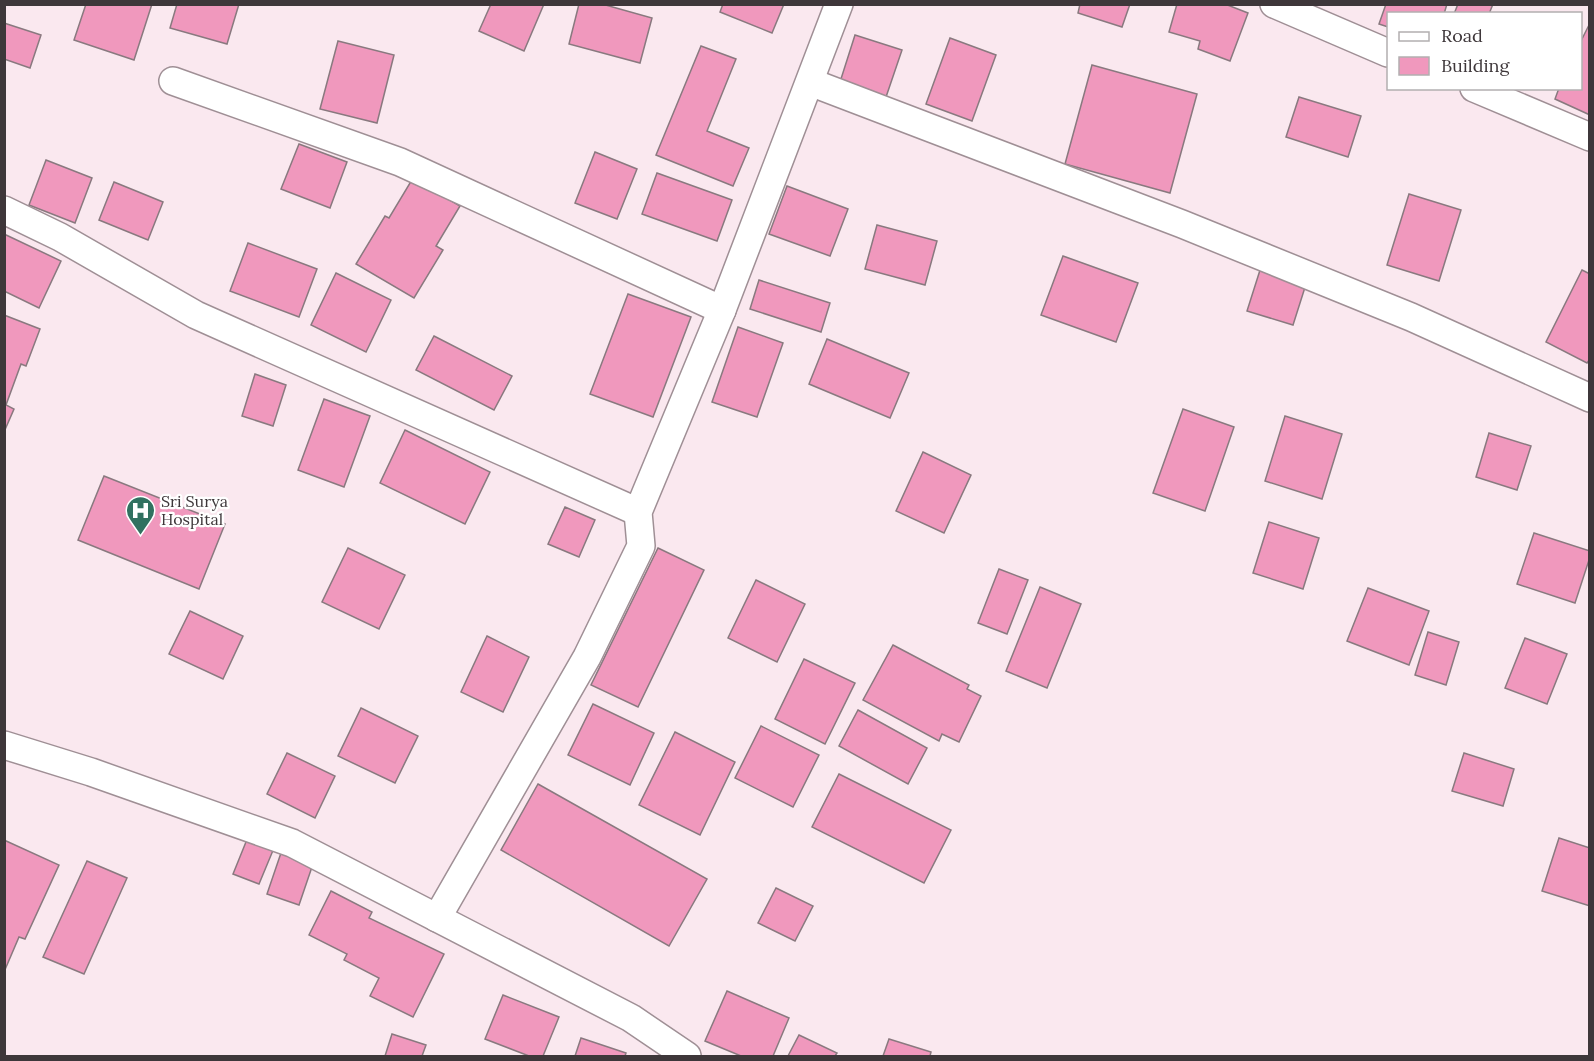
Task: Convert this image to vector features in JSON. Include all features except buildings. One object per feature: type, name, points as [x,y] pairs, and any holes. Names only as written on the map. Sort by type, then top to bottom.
[{"type":"street","points":[[437,918],[588,657],[641,546],[638,512],[722,310],[839,4]]},
{"type":"street","points":[[1274,4],[1387,52]]},
{"type":"street","points":[[174,81],[400,162],[722,310]]},
{"type":"street","points":[[810,82],[1204,232],[1411,316],[1590,398]]},
{"type":"street","points":[[1479,90],[1590,137]]},
{"type":"street","points":[[4,210],[60,237],[196,315],[638,512]]},
{"type":"street","points":[[4,745],[91,772],[292,843],[631,1018],[687,1056]]},
{"type":"place","name":"Sri Surya Hospital","points":[[140,536]]}]
